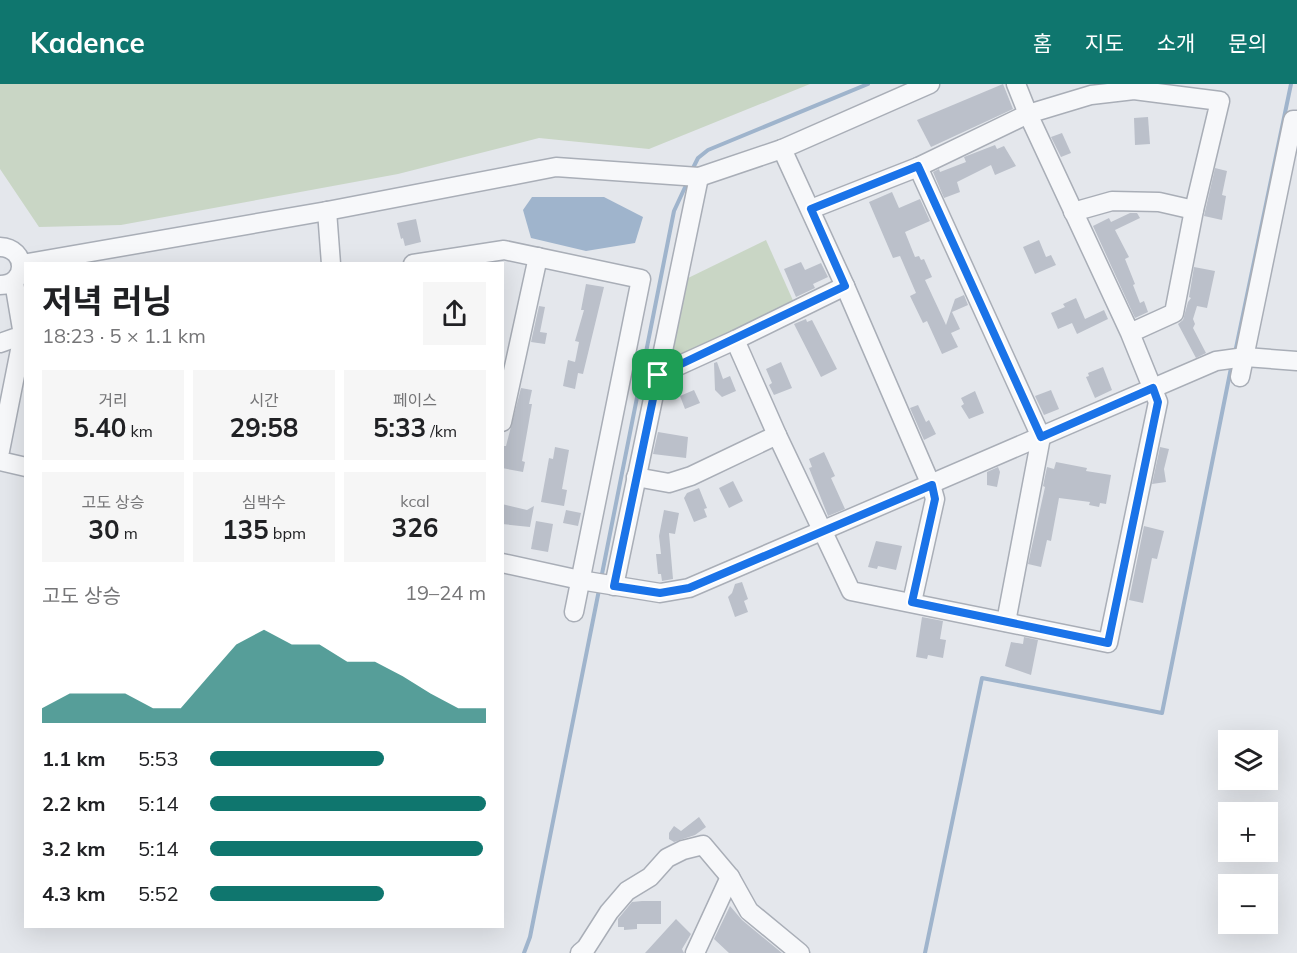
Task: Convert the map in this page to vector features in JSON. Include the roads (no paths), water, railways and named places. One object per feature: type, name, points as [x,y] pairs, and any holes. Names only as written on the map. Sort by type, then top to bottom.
[{"type":"street","points":[[34,262],[327,212],[556,167],[699,177],[782,149],[930,84]]},
{"type":"street","points":[[735,340],[851,591],[1108,643],[1158,402],[1130,333],[1016,84]]},
{"type":"street","points":[[811,209],[918,166],[1028,114],[1091,94],[1134,90],[1222,93],[1194,210],[1174,313],[1130,333]]},
{"type":"street","points":[[1240,377],[1293,120],[1297,120]]},
{"type":"street","points":[[782,149],[811,209],[932,485],[935,499],[912,602]]},
{"type":"street","points":[[918,166],[1041,437],[1006,622]]},
{"type":"street","points":[[614,586],[699,177]]},
{"type":"street","points":[[1073,212],[1112,201],[1159,202],[1194,210]]},
{"type":"street","points":[[327,212],[331,262]]},
{"type":"street","points":[[0,247],[6,247],[17,253],[22,264],[21,271],[7,283],[24,334],[0,451]]},
{"type":"street","points":[[436,262],[504,250],[641,279],[574,612]]},
{"type":"street","points":[[504,413],[538,257]]},
{"type":"street","points":[[658,375],[845,286]]},
{"type":"street","points":[[0,343],[24,334]]},
{"type":"street","points":[[504,563],[580,580],[660,593],[689,588],[1216,361],[1245,357],[1297,361]]},
{"type":"street","points":[[636,477],[669,483],[691,476],[777,435]]},
{"type":"street","points":[[0,461],[24,467]]},
{"type":"street","points":[[586,951],[609,912],[627,891],[650,877],[667,858],[683,850],[703,845],[730,877],[749,911],[800,953]]},
{"type":"street","points":[[695,953],[730,877]]},
{"type":"water","points":[[532,197],[604,197],[643,217],[635,243],[586,251],[531,238],[523,210]]},
{"type":"waterway","points":[[692,170],[698,158],[708,150],[868,84]]},
{"type":"waterway","points":[[1235,353],[1291,84]]},
{"type":"waterway","points":[[601,579],[674,211],[687,183]]},
{"type":"waterway","points":[[925,953],[982,678],[1162,713],[1232,363]]},
{"type":"waterway","points":[[524,953],[530,937],[599,590]]}]
